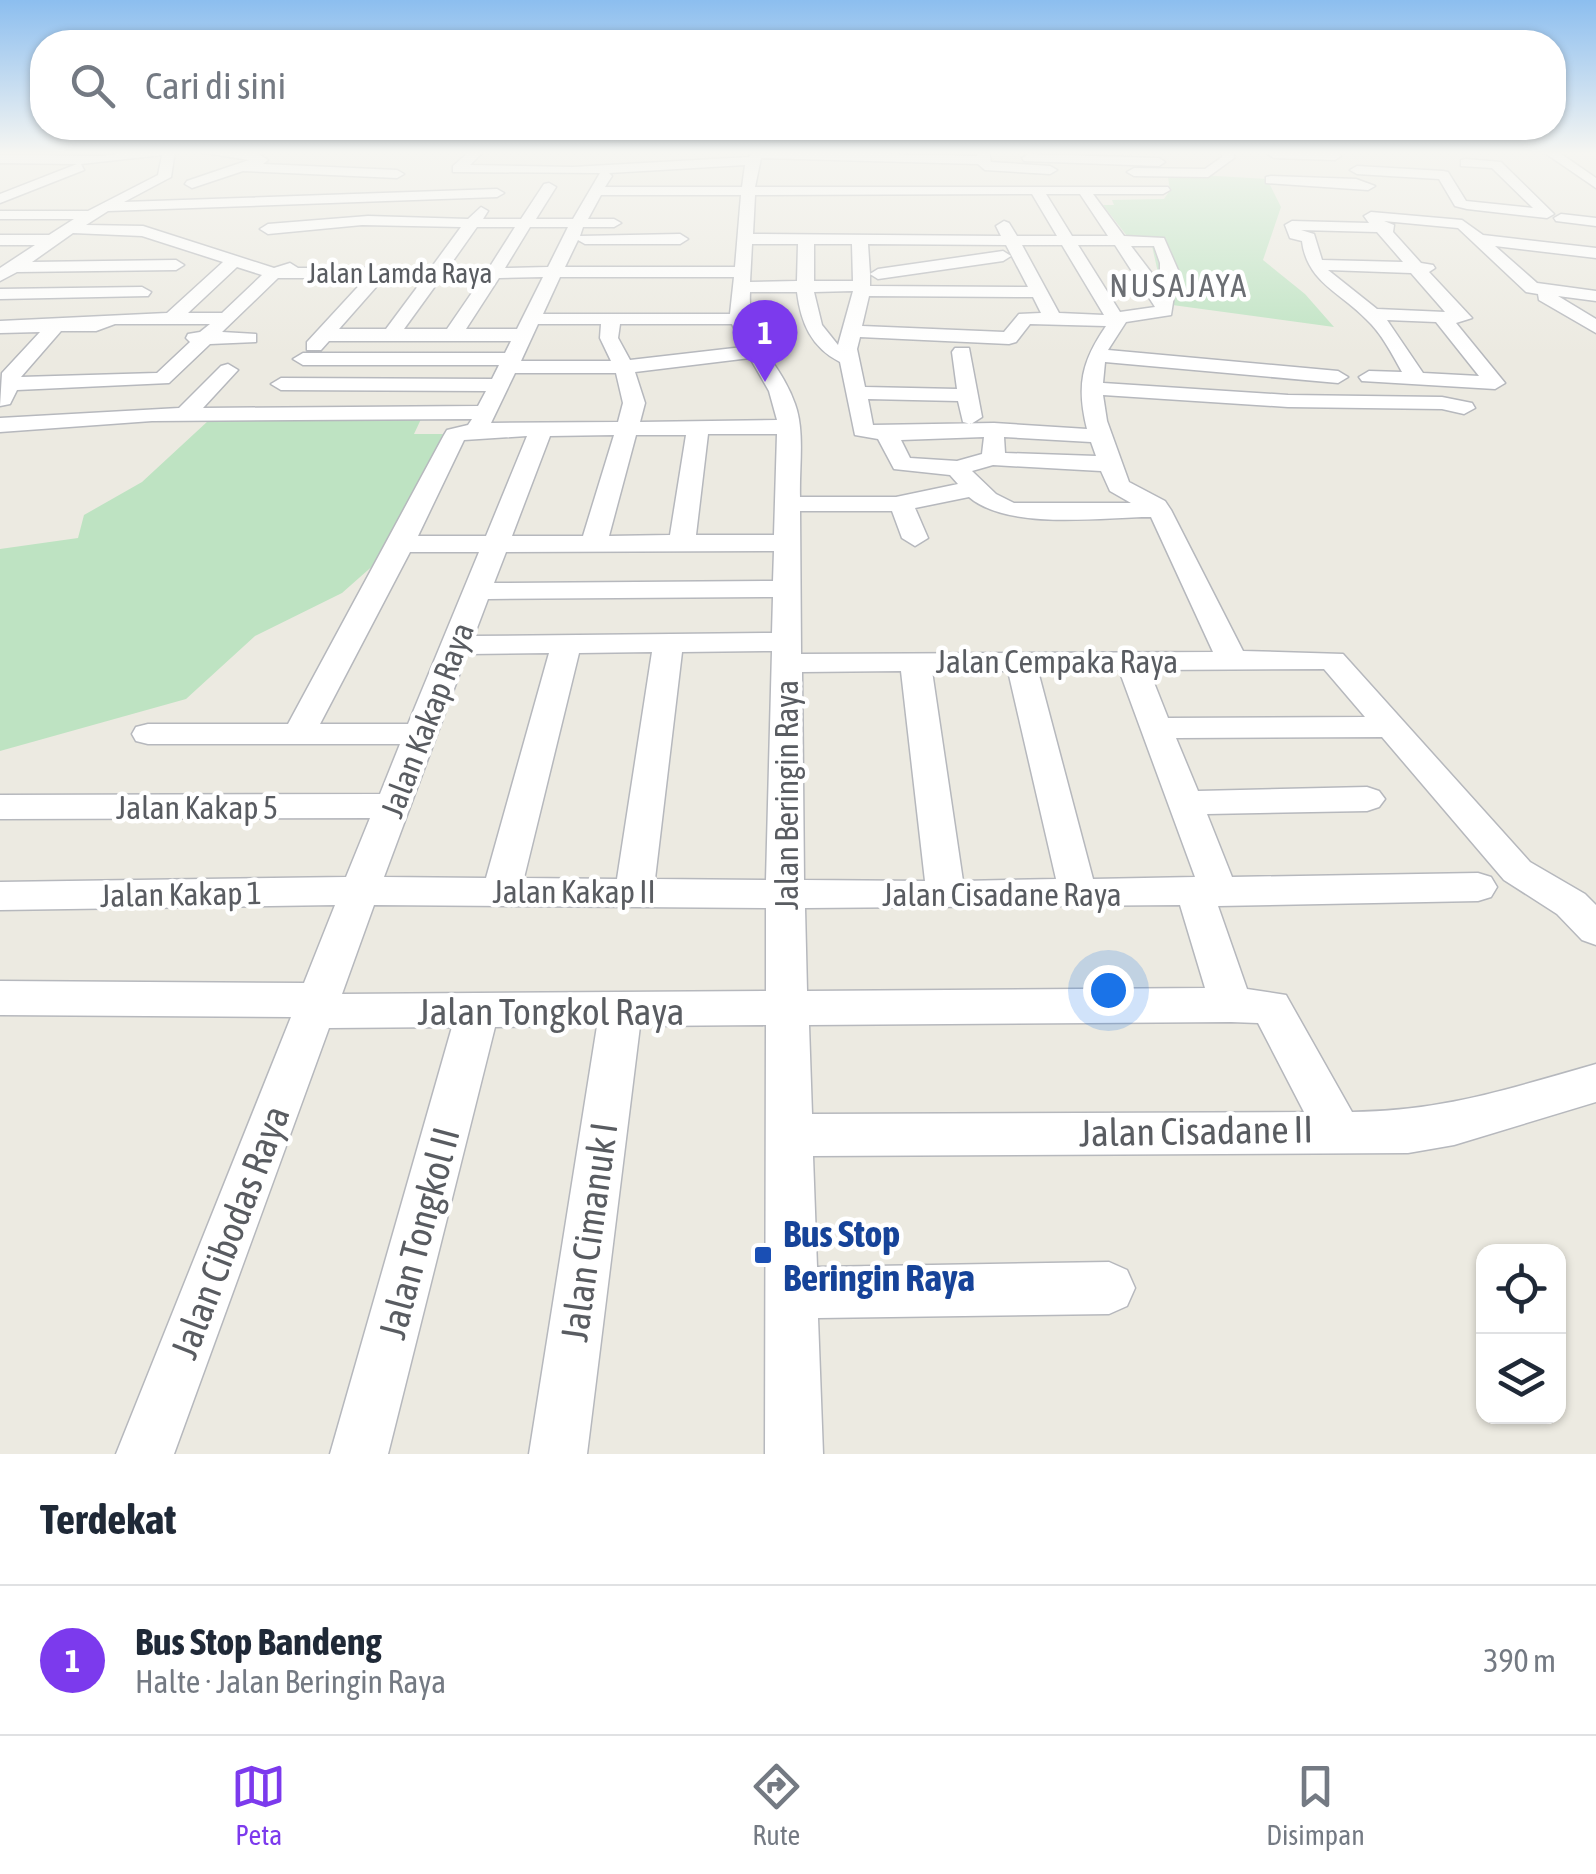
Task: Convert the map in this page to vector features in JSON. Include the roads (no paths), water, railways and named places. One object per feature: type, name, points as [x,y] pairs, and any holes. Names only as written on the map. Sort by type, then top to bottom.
[{"type":"street","points":[[70,219],[84,220]]},
{"type":"street","points":[[0,228],[89,219]]},
{"type":"street","points":[[80,255],[133,219]]},
{"type":"street","points":[[300,241],[353,219]]},
{"type":"street","points":[[373,219],[461,238]]},
{"type":"street","points":[[414,219],[527,222],[672,279]]},
{"type":"street","points":[[390,335],[440,260],[476,219]]},
{"type":"street","points":[[454,335],[529,219]]},
{"type":"street","points":[[299,733],[402,544],[454,436],[481,421],[581,219]]},
{"type":"street","points":[[653,219],[745,250],[803,286],[861,284],[1066,293]]},
{"type":"street","points":[[717,219],[745,250]]},
{"type":"street","points":[[745,250],[748,219]]},
{"type":"street","points":[[745,250],[761,219]]},
{"type":"street","points":[[281,384],[624,367],[773,219]]},
{"type":"street","points":[[324,334],[454,335],[527,327],[838,219]]},
{"type":"street","points":[[610,300],[838,219]]},
{"type":"street","points":[[879,219],[860,239],[861,284],[848,346],[863,430],[887,434],[984,430],[1101,436]]},
{"type":"street","points":[[899,219],[905,272]]},
{"type":"street","points":[[946,219],[962,262]]},
{"type":"street","points":[[949,219],[1014,247]]},
{"type":"street","points":[[1000,219],[1024,258],[1110,333]]},
{"type":"street","points":[[1051,326],[1066,293],[1066,239],[1055,219]]},
{"type":"street","points":[[1108,219],[1162,300],[1165,311],[1110,333]]},
{"type":"street","points":[[1303,219],[1292,226],[1295,234],[1309,237],[1309,253],[1316,264],[1339,292],[1372,314],[1418,381]]},
{"type":"street","points":[[1372,314],[1474,318],[1421,268],[1385,219]]},
{"type":"street","points":[[1467,219],[1479,239],[1532,288],[1596,327]]},
{"type":"street","points":[[4,274],[84,220]]},
{"type":"street","name":"Jalan Lamda Raya","points":[[84,220],[160,236],[187,256],[235,260],[274,273],[440,260],[494,272],[554,272],[610,300]]},
{"type":"street","points":[[626,239],[632,221]]},
{"type":"street","points":[[672,279],[685,222]]},
{"type":"street","points":[[571,239],[614,223]]},
{"type":"street","points":[[134,254],[160,236]]},
{"type":"street","points":[[571,239],[626,239],[672,279]]},
{"type":"street","points":[[745,250],[806,239],[860,239]]},
{"type":"street","points":[[806,239],[803,286],[812,326],[832,352],[848,346],[1012,337],[1025,318],[1288,373],[1338,377]]},
{"type":"street","points":[[861,284],[1014,247],[1066,239],[1122,239],[1159,241],[1163,246],[1171,272],[1170,288],[1162,300]]},
{"type":"street","points":[[1479,239],[1596,252]]},
{"type":"street","points":[[0,240],[56,240]]},
{"type":"street","name":"Jalan Beringin Raya","points":[[745,250],[788,427],[784,543],[785,893],[794,1454]]},
{"type":"street","points":[[0,254],[187,256]]},
{"type":"street","points":[[256,414],[324,334],[372,264],[344,261],[342,254]]},
{"type":"street","points":[[4,274],[187,256]]},
{"type":"street","points":[[0,327],[96,325],[118,313],[187,256]]},
{"type":"street","points":[[171,319],[235,260]]},
{"type":"street","points":[[4,405],[162,379],[274,273],[316,261]]},
{"type":"street","points":[[1505,263],[1542,267]]},
{"type":"street","points":[[1316,264],[1421,268]]},
{"type":"street","points":[[4,274],[159,278]]},
{"type":"street","points":[[1532,288],[1596,296]]},
{"type":"street","points":[[0,294],[142,292]]},
{"type":"street","points":[[594,544],[634,402],[610,338],[610,300]]},
{"type":"street","points":[[0,308],[171,319],[225,318]]},
{"type":"street","points":[[1574,314],[1596,316]]},
{"type":"street","points":[[1369,377],[1496,381],[1451,318]]},
{"type":"street","points":[[4,405],[22,362],[56,326]]},
{"type":"street","points":[[1110,333],[1090,406],[1119,486],[1159,510],[1184,550],[1232,660]]},
{"type":"street","points":[[848,346],[980,352],[983,336]]},
{"type":"street","points":[[40,342],[249,338]]},
{"type":"street","points":[[962,352],[966,395],[994,458]]},
{"type":"street","points":[[111,359],[182,358]]},
{"type":"street","points":[[303,359],[506,370]]},
{"type":"street","points":[[22,362],[57,360]]},
{"type":"street","points":[[185,414],[228,370]]},
{"type":"street","points":[[1288,373],[1300,401]]},
{"type":"street","points":[[110,410],[140,381]]},
{"type":"street","points":[[1092,388],[1464,408]]},
{"type":"street","points":[[856,394],[966,395]]},
{"type":"street","points":[[4,405],[481,421],[541,430],[788,427]]},
{"type":"street","points":[[682,544],[698,428]]},
{"type":"street","name":"Jalan Kakap Raya","points":[[318,1005],[454,645],[541,430]]},
{"type":"street","points":[[887,434],[902,464],[964,479],[996,506],[1014,510],[1159,510]]},
{"type":"street","points":[[786,504],[901,503],[964,479],[994,458],[1112,464]]},
{"type":"street","points":[[901,503],[915,538]]},
{"type":"street","points":[[402,544],[784,543]]},
{"type":"street","points":[[475,591],[784,589]]},
{"type":"street","points":[[634,891],[668,643]]},
{"type":"street","name":"Jalan Cempaka Raya","points":[[454,645],[668,643],[915,662],[1328,659],[1342,668],[1391,727]]},
{"type":"street","points":[[502,891],[566,644]]},
{"type":"street","points":[[1130,660],[1184,802],[1231,1005]]},
{"type":"street","points":[[915,662],[946,895]]},
{"type":"street","points":[[1021,662],[1078,894]]},
{"type":"street","points":[[1157,728],[1391,727],[1518,871],[1570,904],[1596,930]]},
{"type":"street","points":[[148,734],[420,734]]},
{"type":"street","points":[[1184,802],[1367,799]]},
{"type":"street","name":"Jalan Kakap 5","points":[[7,816],[394,806]]},
{"type":"street","name":"Jalan Cisadane Raya","points":[[785,893],[1078,894],[1478,887]]},
{"type":"street","name":"Jalan Kakap II","points":[[362,891],[785,893]]},
{"type":"street","name":"Jalan Kakap 1","points":[[0,896],[362,891]]},
{"type":"street","name":"Jalan Tongkol Raya","points":[[0,998],[478,1012],[1271,1007],[1338,1129]]},
{"type":"street","name":"Jalan Cibodas Raya","points":[[145,1454],[318,1005]]},
{"type":"street","name":"Jalan Cimanuk I","points":[[558,1454],[621,1010]]},
{"type":"street","name":"Jalan Tongkol II","points":[[359,1454],[478,1012]]},
{"type":"street","name":"Jalan Cisadane II","points":[[789,1135],[1428,1130],[1596,1083]]},
{"type":"street","points":[[792,1294],[1109,1288]]},
{"type":"place","name":"Bus Stop Bandeng","points":[[765,382]]},
{"type":"place","name":"Bus Stop Beringin Raya","points":[[763,1255]]},
{"type":"district","name":"NUSAJAYA","points":[[1179,285]]}]
